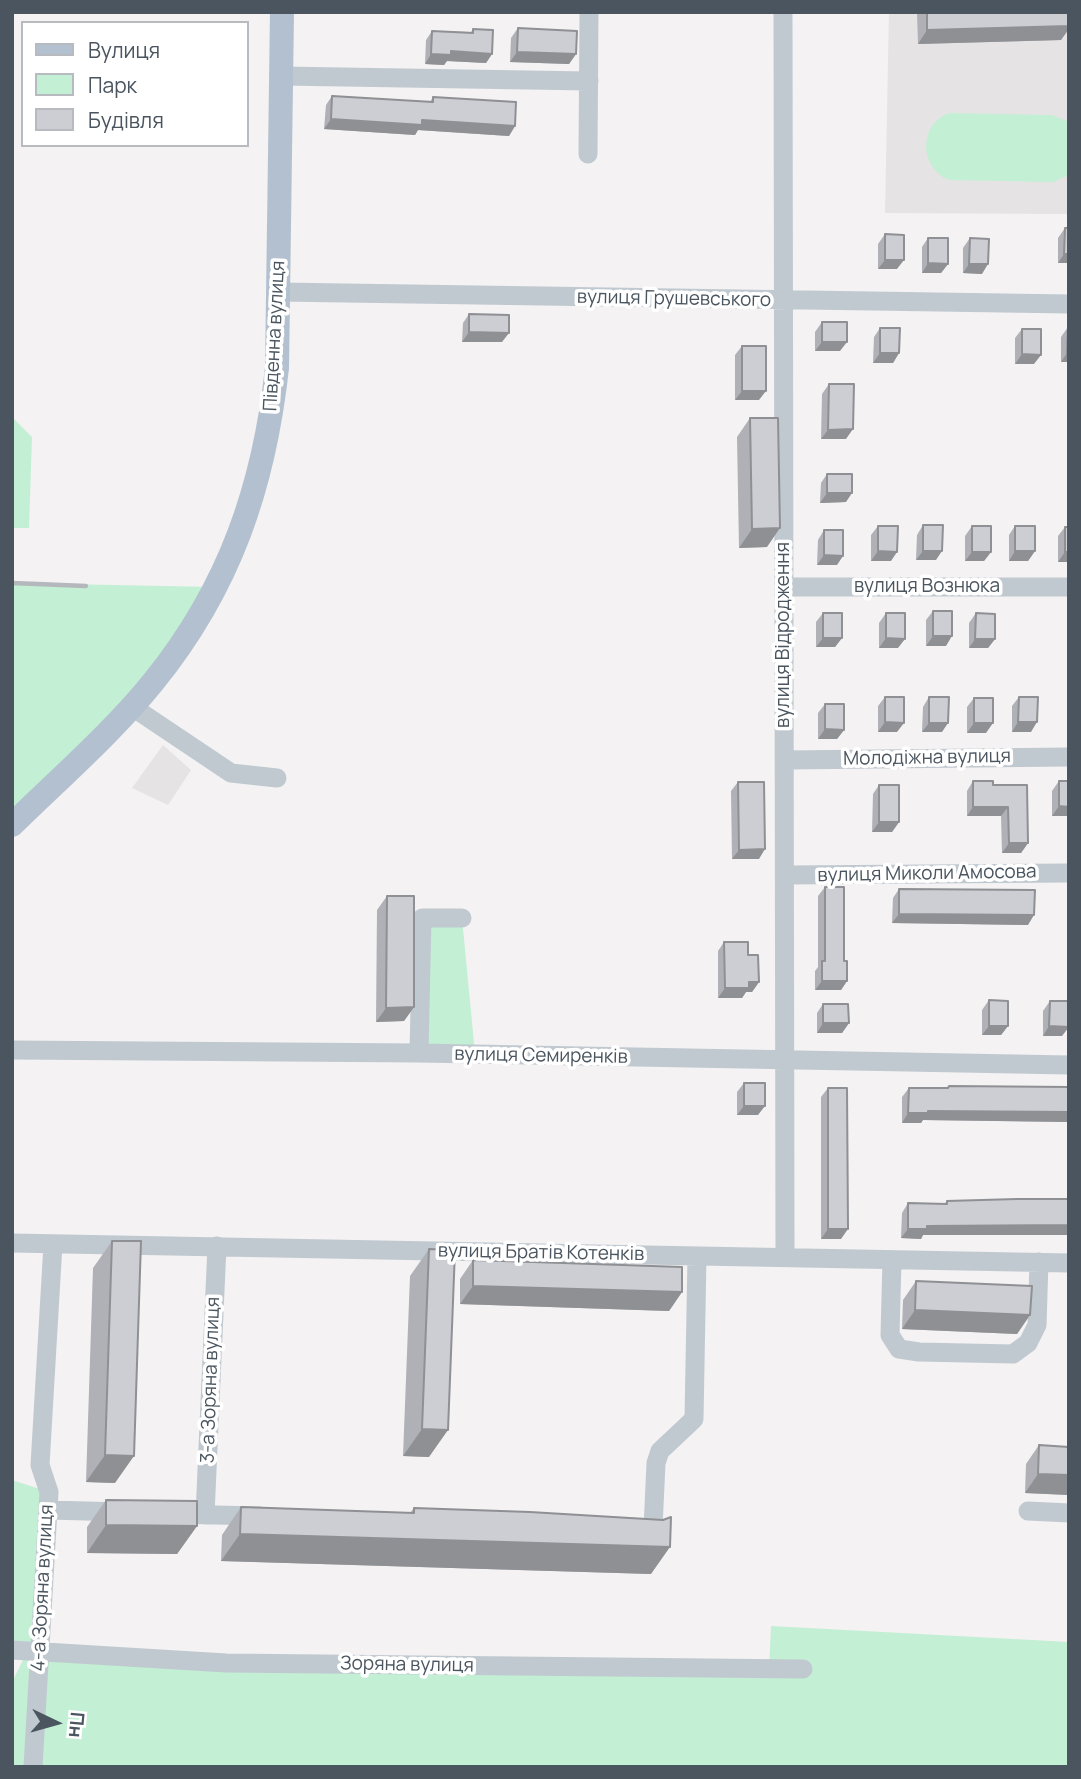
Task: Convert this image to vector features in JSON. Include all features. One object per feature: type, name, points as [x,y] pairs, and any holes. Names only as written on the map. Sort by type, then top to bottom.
[{"type":"main road","name":"Південна вулиця","points":[[12,825],[131,706],[173,656],[205,606],[232,551],[255,491],[274,402],[277,368],[282,12]]},
{"type":"street","points":[[588,154],[589,12]]},
{"type":"street","name":"вулиця Відродження","points":[[783,12],[785,1257]]},
{"type":"street","points":[[281,76],[589,81]]},
{"type":"street","name":"вулиця Грушевського","points":[[279,292],[1069,304]]},
{"type":"street","name":"вулиця Вознюка","points":[[784,587],[1069,587]]},
{"type":"street","points":[[131,706],[231,773],[277,778]]},
{"type":"street","name":"Молодіжна вулиця","points":[[785,760],[1069,757]]},
{"type":"street","name":"вулиця Миколи Амосова","points":[[785,875],[1069,873]]},
{"type":"street","points":[[419,1053],[422,918],[462,918]]},
{"type":"street","name":"вулиця Семиренків","points":[[12,1051],[419,1053],[1069,1065]]},
{"type":"street","name":"вулиця Братів Котенків","points":[[12,1243],[1069,1263]]},
{"type":"street","name":"4-а Зоряна вулиця","points":[[33,1767],[49,1492],[40,1465],[54,1244]]},
{"type":"street","name":"3-а Зоряна вулиця","points":[[205,1515],[216,1246]]},
{"type":"street","points":[[619,1533],[645,1535],[653,1528],[656,1463],[660,1451],[694,1419],[697,1256]]},
{"type":"street","points":[[892,1260],[890,1335],[899,1349],[999,1353],[1013,1353],[1028,1343],[1037,1325],[1039,1262]]},
{"type":"street","points":[[48,1510],[275,1516]]},
{"type":"street","points":[[1028,1511],[1069,1513]]},
{"type":"street","name":"Зоряна вулиця","points":[[12,1650],[226,1663],[803,1668]]},
{"type":"shaded area","points":[[889,12],[1069,12],[1069,214],[885,213]]},
{"type":"shaded area","points":[[163,745],[191,770],[168,805],[132,788]]},
{"type":"green space","points":[[949,113],[1052,115],[1069,122],[1069,175],[1053,182],[949,180],[932,166],[926,146],[932,127]]},
{"type":"green space","points":[[12,417],[32,437],[29,528],[12,528]]},
{"type":"green space","points":[[12,583],[215,587],[205,606],[12,825]]},
{"type":"green space","points":[[422,918],[462,918],[475,1054],[419,1053]]},
{"type":"green space","points":[[12,1480],[49,1492],[39,1656],[769,1671],[771,1626],[1069,1642],[1069,1767],[12,1767],[12,1682],[25,1656],[12,1654]]},
{"type":"building","points":[[927,12],[1069,12],[1069,26],[927,30]]},
{"type":"building","points":[[518,28],[577,31],[576,54],[517,52]]},
{"type":"building","points":[[473,29],[493,30],[492,54],[451,51],[451,55],[431,54],[432,31],[473,33]]},
{"type":"building","points":[[332,96],[433,102],[433,97],[516,102],[515,126],[422,120],[422,125],[331,119]]},
{"type":"building","points":[[1065,228],[1069,228],[1069,254],[1064,254]]},
{"type":"building","points":[[885,234],[904,235],[904,260],[885,260]]},
{"type":"building","points":[[928,238],[948,238],[948,264],[928,263]]},
{"type":"building","points":[[970,238],[989,239],[988,264],[969,264]]},
{"type":"building","points":[[469,314],[509,315],[509,333],[469,332]]},
{"type":"building","points":[[822,322],[847,322],[847,342],[822,342]]},
{"type":"building","points":[[1068,327],[1069,353],[1067,353]]},
{"type":"building","points":[[880,328],[900,328],[899,353],[880,353]]},
{"type":"building","points":[[1022,329],[1041,329],[1041,355],[1022,354]]},
{"type":"building","points":[[742,346],[766,346],[766,391],[742,391]]},
{"type":"building","points":[[829,384],[854,384],[853,429],[828,430]]},
{"type":"building","points":[[750,418],[778,418],[780,528],[752,529]]},
{"type":"building","points":[[827,474],[852,474],[852,493],[827,493]]},
{"type":"building","points":[[923,525],[943,525],[942,551],[923,551]]},
{"type":"building","points":[[878,526],[898,526],[897,552],[878,551]]},
{"type":"building","points":[[972,526],[991,526],[991,552],[972,552]]},
{"type":"building","points":[[1015,526],[1035,526],[1035,551],[1015,551]]},
{"type":"building","points":[[1065,527],[1069,527],[1069,552],[1065,552]]},
{"type":"building","points":[[824,530],[843,530],[843,556],[824,555]]},
{"type":"building","points":[[933,611],[952,611],[952,636],[933,636]]},
{"type":"building","points":[[823,613],[842,613],[842,638],[823,638]]},
{"type":"building","points":[[886,613],[905,613],[905,639],[886,638]]},
{"type":"building","points":[[976,613],[995,614],[995,639],[975,639]]},
{"type":"building","points":[[885,697],[904,697],[904,723],[885,722]]},
{"type":"building","points":[[929,697],[949,697],[948,723],[929,723]]},
{"type":"building","points":[[1019,697],[1038,697],[1037,722],[1018,722]]},
{"type":"building","points":[[974,698],[993,698],[993,723],[974,723]]},
{"type":"building","points":[[825,704],[844,704],[844,730],[825,729]]},
{"type":"building","points":[[973,781],[993,781],[993,785],[1027,785],[1028,843],[1009,843],[1008,807],[973,807]]},
{"type":"building","points":[[1059,781],[1069,781],[1069,807],[1059,806]]},
{"type":"building","points":[[738,782],[764,782],[765,849],[739,850]]},
{"type":"building","points":[[879,785],[899,785],[899,822],[879,822]]},
{"type":"building","points":[[825,887],[844,887],[844,961],[847,961],[847,981],[822,981],[822,961],[825,961]]},
{"type":"building","points":[[899,889],[1035,890],[1034,915],[899,914]]},
{"type":"building","points":[[387,896],[414,896],[414,1007],[386,1008]]},
{"type":"building","points":[[724,942],[748,942],[748,955],[758,955],[759,982],[749,982],[749,988],[725,988]]},
{"type":"building","points":[[989,1000],[1008,1001],[1008,1026],[989,1026]]},
{"type":"building","points":[[1050,1001],[1069,1001],[1069,1027],[1049,1026]]},
{"type":"building","points":[[823,1004],[848,1004],[849,1023],[823,1023]]},
{"type":"building","points":[[744,1083],[765,1083],[765,1106],[744,1106]]},
{"type":"building","points":[[1069,1087],[1069,1112],[908,1113],[909,1088]]},
{"type":"building","points":[[828,1088],[847,1088],[848,1229],[828,1229]]},
{"type":"building","points":[[1069,1199],[1069,1225],[927,1226],[927,1229],[908,1229],[908,1203],[947,1204],[947,1201]]},
{"type":"building","points":[[112,1241],[141,1241],[134,1456],[105,1455]]},
{"type":"building","points":[[429,1249],[455,1250],[448,1430],[422,1429]]},
{"type":"building","points":[[473,1260],[682,1267],[682,1292],[473,1286]]},
{"type":"building","points":[[916,1281],[1032,1286],[1030,1315],[915,1310]]},
{"type":"building","points":[[1039,1445],[1069,1447],[1069,1475],[1038,1474]]},
{"type":"building","points":[[106,1500],[197,1501],[197,1526],[106,1525]]},
{"type":"building","points":[[241,1507],[414,1513],[414,1508],[663,1520],[671,1517],[670,1547],[240,1534]]},
{"type":"railway","points":[[12,583],[86,586]]}]
